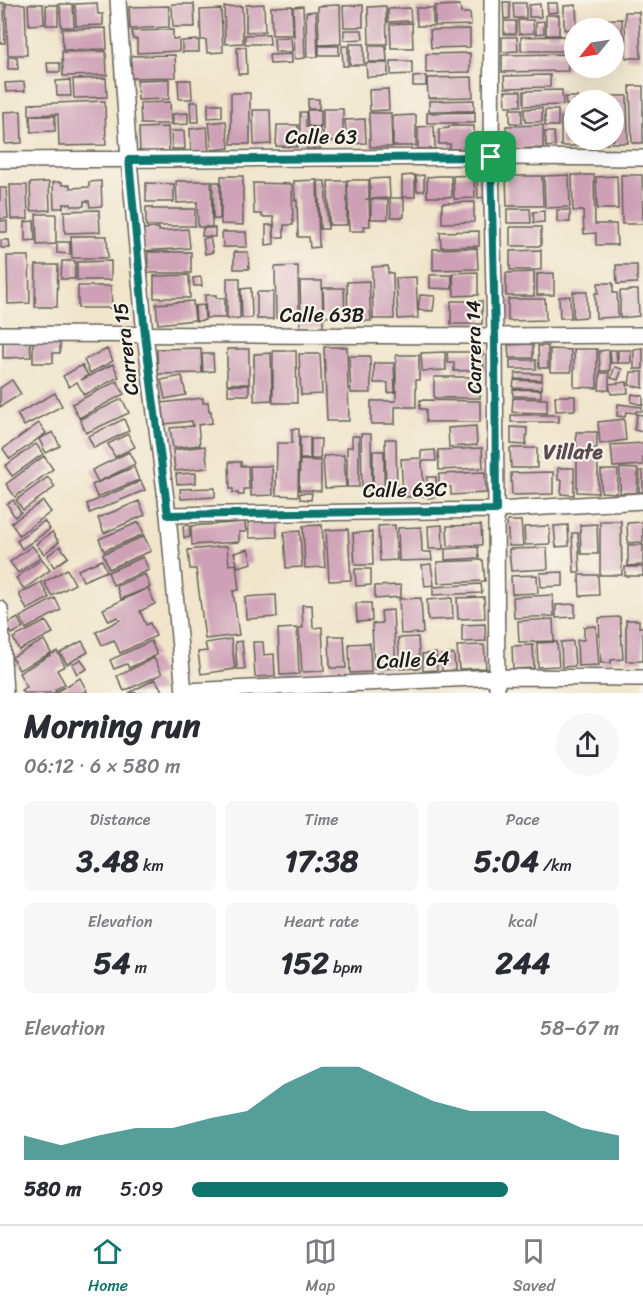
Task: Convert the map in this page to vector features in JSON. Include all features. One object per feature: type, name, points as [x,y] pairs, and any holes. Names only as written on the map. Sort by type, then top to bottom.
[{"type":"street","name":"Carrera 15","points":[[118,0],[129,160],[145,335],[168,515],[184,692]]},
{"type":"street","name":"Carrera 14","points":[[492,0],[491,157],[495,336],[497,685]]},
{"type":"street","name":"Calle 63","points":[[0,160],[643,158]]},
{"type":"street","name":"Calle 63B","points":[[0,334],[643,335]]},
{"type":"street","name":"Calle 63C","points":[[168,515],[496,510],[643,501]]},
{"type":"street","points":[[0,609],[5,693]]},
{"type":"street","name":"Calle 64","points":[[184,692],[497,685],[643,678]]},
{"type":"building","points":[[503,2],[510,2],[510,18],[504,19]]},
{"type":"building","points":[[0,3],[4,3],[5,43],[0,43]]},
{"type":"building","points":[[97,3],[98,14],[103,14],[103,25],[76,26],[75,4]]},
{"type":"building","points":[[513,3],[526,3],[526,18],[514,18]]},
{"type":"building","points":[[547,3],[557,3],[558,12],[548,13]]},
{"type":"building","points":[[6,4],[25,4],[27,55],[8,55]]},
{"type":"building","points":[[28,4],[43,4],[44,24],[29,25]]},
{"type":"building","points":[[60,4],[73,4],[74,27],[61,27]]},
{"type":"building","points":[[172,4],[194,4],[195,27],[173,27]]},
{"type":"building","points":[[264,4],[265,31],[246,32],[246,5]]},
{"type":"building","points":[[540,4],[541,17],[529,17],[529,5]]},
{"type":"building","points":[[46,5],[58,5],[58,25],[46,25]]},
{"type":"building","points":[[340,5],[341,44],[319,45],[318,6]]},
{"type":"building","points":[[363,5],[363,27],[344,27],[343,6]]},
{"type":"building","points":[[460,5],[461,13],[470,13],[471,25],[435,26],[435,6]]},
{"type":"building","points":[[576,5],[577,18],[564,18],[564,6]]},
{"type":"building","points":[[169,6],[169,27],[130,29],[129,7]]},
{"type":"building","points":[[242,6],[243,43],[225,44],[224,7]]},
{"type":"building","points":[[292,6],[293,35],[272,35],[271,7]]},
{"type":"building","points":[[303,6],[305,58],[295,59],[293,7]]},
{"type":"building","points":[[386,6],[387,44],[369,44],[368,7]]},
{"type":"building","points":[[410,8],[411,21],[388,22],[388,9]]},
{"type":"building","points":[[416,8],[433,8],[433,26],[417,26]]},
{"type":"building","points":[[221,9],[223,52],[207,53],[206,40],[201,40],[200,10]]},
{"type":"building","points":[[316,11],[318,57],[307,57],[306,12]]},
{"type":"building","points":[[625,12],[639,12],[641,58],[626,58]]},
{"type":"building","points":[[546,15],[559,15],[559,35],[546,35]]},
{"type":"building","points":[[518,20],[533,20],[534,33],[519,34]]},
{"type":"building","points":[[504,21],[516,21],[516,34],[504,34]]},
{"type":"building","points":[[544,21],[544,33],[536,34],[536,22]]},
{"type":"building","points":[[412,23],[413,48],[391,48],[390,24]]},
{"type":"building","points":[[106,28],[107,49],[63,50],[62,29]]},
{"type":"building","points":[[470,29],[470,47],[431,48],[430,30]]},
{"type":"building","points":[[173,30],[173,39],[179,39],[179,51],[137,53],[137,39],[133,39],[132,31]]},
{"type":"building","points":[[344,30],[362,30],[363,39],[344,40]]},
{"type":"building","points":[[269,34],[270,44],[245,44],[245,35]]},
{"type":"building","points":[[564,36],[564,51],[521,51],[521,37]]},
{"type":"building","points":[[291,37],[292,52],[275,52],[274,38]]},
{"type":"building","points":[[502,37],[517,37],[518,51],[502,52]]},
{"type":"building","points":[[199,40],[199,52],[182,52],[182,41]]},
{"type":"building","points":[[350,44],[364,44],[364,65],[350,65]]},
{"type":"building","points":[[319,46],[339,46],[339,55],[319,55]]},
{"type":"building","points":[[342,46],[348,46],[348,66],[343,66]]},
{"type":"building","points":[[369,46],[386,46],[387,62],[369,62]]},
{"type":"building","points":[[246,47],[247,74],[238,74],[237,48]]},
{"type":"building","points":[[106,51],[107,75],[63,76],[62,52]]},
{"type":"building","points":[[470,53],[470,72],[426,73],[426,54]]},
{"type":"building","points":[[292,54],[292,63],[270,64],[269,55]]},
{"type":"building","points":[[564,54],[564,71],[502,72],[502,55]]},
{"type":"building","points":[[175,55],[176,77],[131,78],[131,56]]},
{"type":"building","points":[[8,57],[17,57],[18,69],[8,69]]},
{"type":"building","points":[[391,61],[412,61],[412,74],[391,75]]},
{"type":"building","points":[[47,63],[60,63],[60,72],[48,72]]},
{"type":"building","points":[[366,63],[388,63],[388,76],[367,77]]},
{"type":"building","points":[[550,75],[550,87],[505,88],[504,76]]},
{"type":"building","points":[[426,76],[426,86],[413,86],[413,77]]},
{"type":"building","points":[[472,77],[473,97],[428,98],[427,78]]},
{"type":"building","points":[[106,78],[107,97],[74,98],[73,79]]},
{"type":"building","points":[[169,79],[169,99],[138,100],[137,80]]},
{"type":"building","points":[[70,80],[71,96],[57,96],[56,81]]},
{"type":"building","points":[[178,80],[191,80],[192,99],[179,99]]},
{"type":"building","points":[[24,82],[25,91],[6,92],[5,83]]},
{"type":"building","points":[[630,86],[643,86],[643,143],[632,143]]},
{"type":"building","points":[[388,89],[389,110],[370,111],[369,90]]},
{"type":"building","points":[[562,90],[563,105],[524,106],[524,91]]},
{"type":"building","points":[[505,91],[521,91],[521,106],[506,106]]},
{"type":"building","points":[[231,93],[250,93],[250,144],[231,144]]},
{"type":"building","points":[[624,96],[627,96],[628,143],[624,143]]},
{"type":"building","points":[[308,99],[319,99],[319,109],[308,109]]},
{"type":"building","points":[[474,100],[474,111],[429,111],[429,101]]},
{"type":"building","points":[[105,101],[106,145],[59,146],[58,114],[29,115],[29,104]]},
{"type":"building","points":[[170,102],[171,124],[141,124],[140,103]]},
{"type":"building","points":[[190,102],[198,102],[199,122],[191,122]]},
{"type":"building","points":[[208,104],[222,104],[222,117],[208,118]]},
{"type":"building","points":[[542,108],[542,122],[525,122],[524,109]]},
{"type":"building","points":[[323,109],[343,109],[343,141],[323,141]]},
{"type":"building","points":[[510,109],[522,109],[522,123],[510,123]]},
{"type":"building","points":[[253,110],[270,110],[271,144],[254,145]]},
{"type":"building","points":[[307,110],[321,110],[321,127],[308,126]]},
{"type":"building","points":[[545,110],[558,110],[558,126],[545,126]]},
{"type":"building","points":[[21,111],[22,143],[5,144],[4,112]]},
{"type":"building","points":[[300,112],[306,112],[306,127],[320,128],[320,149],[307,149],[307,146],[300,146]]},
{"type":"building","points":[[475,112],[475,123],[427,123],[427,113]]},
{"type":"building","points":[[188,113],[188,124],[173,125],[173,114]]},
{"type":"building","points":[[369,113],[391,113],[392,147],[370,147]]},
{"type":"building","points":[[416,115],[416,146],[393,146],[393,116]]},
{"type":"building","points":[[30,116],[55,116],[55,131],[31,132]]},
{"type":"building","points":[[561,117],[564,117],[564,146],[561,146]]},
{"type":"building","points":[[365,119],[366,143],[347,144],[345,120]]},
{"type":"building","points":[[226,121],[229,148],[212,150],[209,123]]},
{"type":"building","points":[[277,125],[298,125],[297,147],[276,146]]},
{"type":"building","points":[[543,125],[543,148],[507,149],[506,126]]},
{"type":"building","points":[[434,126],[435,149],[418,149],[418,127]]},
{"type":"building","points":[[449,126],[474,126],[475,148],[450,149],[450,144],[439,144],[439,129],[449,128]]},
{"type":"building","points":[[168,127],[169,152],[140,153],[139,128]]},
{"type":"building","points":[[207,127],[209,153],[191,154],[190,129]]},
{"type":"building","points":[[171,131],[184,131],[185,149],[172,149]]},
{"type":"building","points":[[545,132],[554,132],[555,146],[546,147]]},
{"type":"building","points":[[415,175],[415,197],[402,197],[402,176]]},
{"type":"building","points":[[424,175],[424,191],[417,191],[416,176]]},
{"type":"building","points":[[474,175],[475,198],[454,199],[453,176]]},
{"type":"building","points":[[477,175],[485,175],[486,197],[478,198]]},
{"type":"building","points":[[569,175],[570,207],[545,208],[544,176]]},
{"type":"building","points":[[572,175],[594,175],[595,224],[616,224],[617,245],[596,245],[596,233],[584,234],[583,211],[573,211]]},
{"type":"building","points":[[621,175],[642,175],[643,224],[622,224]]},
{"type":"building","points":[[221,176],[243,176],[243,225],[221,224]]},
{"type":"building","points":[[451,176],[452,197],[427,197],[427,177]]},
{"type":"building","points":[[506,176],[542,176],[543,206],[507,206]]},
{"type":"building","points":[[617,176],[618,209],[597,209],[596,177]]},
{"type":"building","points":[[389,178],[390,198],[370,199],[370,179]]},
{"type":"building","points":[[317,180],[319,247],[310,248],[309,237],[298,237],[294,181]]},
{"type":"building","points":[[347,180],[369,180],[370,226],[364,226],[365,231],[349,231]]},
{"type":"building","points":[[101,181],[102,206],[90,207],[89,201],[84,201],[84,206],[63,204],[63,208],[54,208],[53,182],[62,182],[62,185],[70,185],[70,188],[89,187],[89,182]]},
{"type":"building","points":[[176,181],[211,181],[212,227],[198,227],[197,202],[177,203]]},
{"type":"building","points":[[318,181],[325,181],[328,229],[320,229]]},
{"type":"building","points":[[328,181],[347,181],[347,225],[329,225]]},
{"type":"building","points":[[49,182],[50,210],[31,211],[30,183]]},
{"type":"building","points":[[213,182],[220,182],[220,219],[213,219]]},
{"type":"building","points":[[146,183],[174,184],[174,202],[146,202]]},
{"type":"building","points":[[253,183],[292,184],[293,225],[284,225],[284,237],[274,237],[274,217],[254,214]]},
{"type":"building","points":[[10,185],[27,185],[28,219],[11,219]]},
{"type":"building","points":[[0,188],[6,188],[8,218],[0,219]]},
{"type":"building","points":[[390,198],[404,198],[404,217],[391,217]]},
{"type":"building","points":[[371,199],[388,200],[388,219],[371,219]]},
{"type":"building","points":[[474,202],[474,222],[442,223],[442,203]]},
{"type":"building","points":[[146,207],[195,209],[195,226],[146,226]]},
{"type":"building","points":[[507,209],[530,209],[531,223],[507,223]]},
{"type":"building","points":[[99,210],[100,232],[65,233],[64,211]]},
{"type":"building","points":[[557,210],[570,210],[570,222],[557,222]]},
{"type":"building","points":[[544,211],[544,222],[534,223],[533,212]]},
{"type":"building","points":[[36,214],[56,214],[56,242],[70,242],[70,254],[57,253],[57,244],[37,245]]},
{"type":"building","points":[[0,221],[7,221],[7,232],[0,232]]},
{"type":"building","points":[[34,221],[35,240],[25,241],[25,222]]},
{"type":"building","points":[[266,225],[273,225],[274,244],[266,245]]},
{"type":"building","points":[[510,227],[541,227],[541,246],[510,246]]},
{"type":"building","points":[[159,228],[159,231],[188,229],[190,248],[143,251],[142,229]]},
{"type":"building","points":[[203,228],[215,228],[215,237],[202,236]]},
{"type":"building","points":[[479,231],[479,246],[441,247],[440,232]]},
{"type":"building","points":[[222,232],[246,232],[247,247],[223,247]]},
{"type":"building","points":[[71,236],[107,236],[108,258],[72,258]]},
{"type":"building","points":[[210,237],[213,252],[205,254],[203,239]]},
{"type":"building","points":[[1,240],[9,240],[10,248],[1,248]]},
{"type":"building","points":[[477,248],[478,269],[433,270],[433,249]]},
{"type":"building","points":[[541,250],[541,270],[510,270],[510,251]]},
{"type":"building","points":[[148,252],[191,252],[191,273],[148,273]]},
{"type":"building","points":[[234,252],[248,252],[249,269],[234,269]]},
{"type":"building","points":[[7,256],[29,256],[30,303],[8,304]]},
{"type":"building","points":[[62,261],[75,261],[75,279],[61,279]]},
{"type":"building","points":[[111,261],[111,280],[77,280],[77,262]]},
{"type":"building","points":[[36,265],[58,265],[57,307],[35,307]]},
{"type":"building","points":[[616,265],[637,265],[637,283],[617,284]]},
{"type":"building","points":[[298,266],[299,318],[276,318],[275,267]]},
{"type":"building","points":[[388,266],[388,273],[393,273],[394,319],[373,319],[372,267]]},
{"type":"building","points":[[478,272],[478,295],[454,296],[453,273]]},
{"type":"building","points":[[534,272],[534,296],[506,296],[506,273]]},
{"type":"building","points":[[554,273],[554,295],[537,295],[537,274]]},
{"type":"building","points":[[189,275],[190,298],[154,298],[154,276]]},
{"type":"building","points":[[430,275],[452,275],[452,289],[430,288]]},
{"type":"building","points":[[201,277],[202,286],[194,286],[193,278]]},
{"type":"building","points":[[416,277],[418,318],[398,319],[396,278]]},
{"type":"building","points":[[227,278],[240,278],[240,318],[227,319]]},
{"type":"building","points":[[300,281],[322,281],[323,315],[301,315]]},
{"type":"building","points":[[369,281],[371,321],[348,321],[347,282]]},
{"type":"building","points":[[598,283],[613,283],[613,293],[617,293],[618,317],[596,318],[595,293],[598,293]]},
{"type":"building","points":[[78,286],[111,286],[112,308],[78,308]]},
{"type":"building","points":[[251,288],[252,318],[242,318],[241,289]]},
{"type":"building","points":[[323,288],[344,288],[345,316],[324,317]]},
{"type":"building","points":[[638,290],[639,316],[620,318],[620,291]]},
{"type":"building","points":[[257,292],[273,292],[273,319],[257,319]]},
{"type":"building","points":[[573,292],[587,292],[587,317],[573,318]]},
{"type":"building","points":[[205,295],[225,298],[225,318],[206,318]]},
{"type":"building","points":[[420,295],[435,296],[433,311],[418,310]]},
{"type":"building","points":[[570,296],[571,318],[560,318],[559,297]]},
{"type":"building","points":[[508,299],[545,299],[546,320],[508,321]]},
{"type":"building","points":[[193,301],[195,320],[158,324],[156,304]]},
{"type":"building","points":[[451,301],[482,301],[482,324],[451,324]]},
{"type":"building","points":[[204,305],[205,320],[196,321],[195,306]]},
{"type":"building","points":[[300,316],[323,317],[323,328],[300,327]]},
{"type":"building","points":[[33,340],[60,340],[60,353],[53,353],[53,363],[33,363]]},
{"type":"building","points":[[3,341],[30,341],[31,357],[3,358]]},
{"type":"building","points":[[533,344],[533,358],[509,358],[508,345]]},
{"type":"building","points":[[538,346],[548,346],[548,368],[539,368]]},
{"type":"building","points":[[324,347],[347,347],[349,421],[327,421]]},
{"type":"building","points":[[201,348],[202,373],[158,374],[157,349]]},
{"type":"building","points":[[643,348],[643,369],[634,369],[634,349]]},
{"type":"building","points":[[107,349],[113,361],[90,373],[84,360]]},
{"type":"building","points":[[227,349],[249,349],[249,384],[227,384]]},
{"type":"building","points":[[550,349],[571,350],[571,372],[550,372]]},
{"type":"building","points":[[574,349],[597,349],[597,388],[574,387]]},
{"type":"building","points":[[609,350],[610,371],[600,371],[599,351]]},
{"type":"building","points":[[610,350],[616,350],[617,363],[611,363]]},
{"type":"building","points":[[618,350],[631,350],[631,363],[618,363]]},
{"type":"building","points":[[273,351],[296,351],[297,403],[273,403]]},
{"type":"building","points":[[445,352],[446,370],[422,371],[421,353]]},
{"type":"building","points":[[447,352],[483,352],[484,370],[454,371],[454,363],[448,363]]},
{"type":"building","points":[[271,353],[272,400],[254,401],[254,354]]},
{"type":"building","points":[[202,354],[213,354],[214,371],[203,372]]},
{"type":"building","points":[[299,354],[320,354],[322,394],[301,395]]},
{"type":"building","points":[[396,355],[419,355],[416,407],[395,407],[395,424],[371,424],[371,401],[396,401]]},
{"type":"building","points":[[349,356],[370,356],[371,393],[351,393]]},
{"type":"building","points":[[510,360],[536,360],[536,369],[510,369]]},
{"type":"building","points":[[374,363],[394,363],[395,392],[388,393],[388,383],[374,383]]},
{"type":"building","points":[[113,364],[119,377],[84,395],[77,382],[69,387],[63,376],[82,365],[88,375],[81,380]]},
{"type":"building","points":[[615,367],[622,369],[618,380],[611,378]]},
{"type":"building","points":[[631,372],[643,372],[643,388],[629,385]]},
{"type":"building","points":[[515,373],[542,374],[542,380],[515,379]]},
{"type":"building","points":[[600,373],[609,373],[609,390],[599,390]]},
{"type":"building","points":[[182,376],[186,395],[165,399],[161,380]]},
{"type":"building","points":[[434,377],[472,377],[472,386],[480,386],[480,398],[434,398]]},
{"type":"building","points":[[12,380],[21,394],[0,407],[0,388]]},
{"type":"building","points":[[514,380],[542,381],[542,389],[513,388]]},
{"type":"building","points":[[117,381],[124,394],[79,418],[72,404]]},
{"type":"building","points":[[627,382],[628,393],[611,394],[609,384]]},
{"type":"building","points":[[228,385],[249,385],[249,395],[228,395]]},
{"type":"building","points":[[513,389],[541,390],[541,397],[513,396]]},
{"type":"building","points":[[55,393],[62,406],[24,426],[17,414]]},
{"type":"building","points":[[632,394],[643,396],[643,405],[631,402]]},
{"type":"building","points":[[555,396],[575,396],[575,410],[556,411]]},
{"type":"building","points":[[203,398],[203,403],[208,402],[212,423],[198,425],[200,445],[173,448],[170,428],[193,426],[192,421],[165,424],[162,403]]},
{"type":"building","points":[[513,398],[547,399],[547,413],[512,412]]},
{"type":"building","points":[[122,399],[129,413],[86,433],[80,419]]},
{"type":"building","points":[[420,400],[480,401],[480,422],[426,422],[426,409],[420,409]]},
{"type":"building","points":[[618,404],[642,407],[642,411],[626,412],[625,417],[617,416]]},
{"type":"building","points":[[637,414],[643,415],[643,432],[634,430]]},
{"type":"building","points":[[511,415],[559,415],[559,422],[511,422]]},
{"type":"building","points":[[124,419],[129,431],[94,448],[88,436]]},
{"type":"building","points":[[624,419],[626,440],[600,444],[598,422]]},
{"type":"building","points":[[39,423],[46,433],[10,459],[3,449]]},
{"type":"building","points":[[476,426],[477,445],[449,447],[448,428]]},
{"type":"building","points":[[511,427],[527,428],[526,445],[511,444]]},
{"type":"building","points":[[292,429],[299,429],[298,496],[276,495],[277,443],[292,443]]},
{"type":"building","points":[[53,432],[60,446],[46,453],[39,439]]},
{"type":"building","points":[[576,432],[597,432],[597,448],[577,449]]},
{"type":"building","points":[[128,434],[135,447],[115,457],[108,444]]},
{"type":"building","points":[[361,434],[371,434],[372,490],[362,490]]},
{"type":"building","points":[[352,436],[359,436],[359,487],[347,487],[347,447],[352,447]]},
{"type":"building","points":[[300,437],[310,437],[310,459],[300,459]]},
{"type":"building","points":[[311,439],[321,439],[320,459],[311,459]]},
{"type":"building","points":[[385,439],[396,439],[397,493],[386,494]]},
{"type":"building","points":[[643,443],[643,465],[613,467],[611,445]]},
{"type":"building","points":[[36,444],[43,454],[12,476],[5,466]]},
{"type":"building","points":[[205,446],[208,468],[175,471],[173,450]]},
{"type":"building","points":[[482,448],[483,468],[439,470],[438,450]]},
{"type":"building","points":[[510,448],[537,448],[537,468],[511,468]]},
{"type":"building","points":[[435,450],[436,461],[422,461],[424,496],[403,497],[401,459],[421,458],[421,451]]},
{"type":"building","points":[[373,451],[384,451],[384,491],[373,490]]},
{"type":"building","points":[[129,452],[135,464],[98,482],[92,470]]},
{"type":"building","points":[[577,452],[598,452],[598,493],[577,492]]},
{"type":"building","points":[[344,455],[346,487],[325,488],[323,456]]},
{"type":"building","points":[[44,456],[53,469],[15,497],[6,484]]},
{"type":"building","points":[[300,460],[321,461],[321,491],[299,490]]},
{"type":"building","points":[[229,462],[241,462],[241,466],[248,466],[249,489],[244,489],[244,495],[233,493],[233,489],[230,489]]},
{"type":"building","points":[[250,466],[272,466],[273,495],[251,496]]},
{"type":"building","points":[[134,467],[139,480],[97,497],[92,485]]},
{"type":"building","points":[[558,468],[574,468],[574,495],[561,494],[562,480],[558,480]]},
{"type":"building","points":[[620,468],[638,469],[637,493],[620,493]]},
{"type":"building","points":[[601,470],[618,470],[617,493],[601,492]]},
{"type":"building","points":[[640,471],[643,471],[643,492],[639,492]]},
{"type":"building","points":[[485,472],[486,493],[451,495],[451,487],[439,487],[439,474]]},
{"type":"building","points":[[553,472],[553,494],[512,495],[511,473]]},
{"type":"building","points":[[196,473],[196,483],[177,484],[176,474]]},
{"type":"building","points":[[48,477],[55,487],[23,510],[16,500]]},
{"type":"building","points":[[427,477],[436,477],[437,497],[428,498]]},
{"type":"building","points":[[141,481],[145,490],[90,513],[87,504]]},
{"type":"building","points":[[215,488],[215,497],[181,499],[180,489]]},
{"type":"building","points":[[300,493],[312,493],[311,500],[300,499]]},
{"type":"building","points":[[13,500],[21,512],[15,517],[7,504]]},
{"type":"building","points":[[43,501],[51,512],[19,535],[11,523]]},
{"type":"building","points":[[139,501],[145,515],[104,533],[98,518]]},
{"type":"building","points":[[276,520],[277,537],[249,538],[248,521]]},
{"type":"building","points":[[44,521],[50,529],[22,549],[17,541]]},
{"type":"building","points":[[507,521],[521,521],[523,546],[509,546]]},
{"type":"building","points":[[600,521],[621,521],[622,575],[600,575]]},
{"type":"building","points":[[139,522],[144,534],[104,551],[99,539]]},
{"type":"building","points":[[245,522],[246,532],[239,532],[239,542],[192,545],[191,526]]},
{"type":"building","points":[[643,522],[643,542],[628,543],[627,523]]},
{"type":"building","points":[[597,524],[598,554],[581,554],[580,525]]},
{"type":"building","points":[[189,525],[190,537],[184,538],[183,526]]},
{"type":"building","points":[[322,525],[325,567],[305,568],[303,526]]},
{"type":"building","points":[[395,525],[397,560],[380,561],[378,526]]},
{"type":"building","points":[[442,525],[443,549],[429,549],[428,526]]},
{"type":"building","points":[[481,525],[482,545],[448,546],[447,526]]},
{"type":"building","points":[[568,525],[569,546],[556,547],[554,526]]},
{"type":"building","points":[[549,526],[550,544],[525,545],[524,527]]},
{"type":"building","points":[[421,527],[422,552],[431,552],[432,560],[399,561],[398,528]]},
{"type":"building","points":[[348,529],[351,580],[329,581],[326,530]]},
{"type":"building","points":[[300,531],[302,567],[286,568],[284,532]]},
{"type":"building","points":[[52,532],[59,542],[44,554],[36,544]]},
{"type":"building","points":[[372,532],[373,565],[355,565],[353,533]]},
{"type":"building","points":[[572,533],[578,533],[580,572],[574,572]]},
{"type":"building","points":[[144,536],[151,551],[109,569],[103,554]]},
{"type":"building","points":[[628,545],[643,545],[643,565],[628,566]]},
{"type":"building","points":[[32,546],[41,557],[18,573],[10,562]]},
{"type":"building","points":[[60,546],[68,557],[54,567],[47,556]]},
{"type":"building","points":[[227,546],[229,565],[236,564],[239,590],[233,591],[239,635],[205,639],[196,569],[190,569],[188,550]]},
{"type":"building","points":[[478,547],[479,558],[445,560],[445,549]]},
{"type":"building","points":[[547,548],[548,569],[511,571],[509,549]]},
{"type":"building","points":[[248,549],[252,563],[238,567],[234,553]]},
{"type":"building","points":[[143,557],[149,570],[113,585],[108,572]]},
{"type":"building","points":[[42,559],[50,570],[24,589],[16,578]]},
{"type":"building","points":[[102,560],[107,571],[83,581],[78,570]]},
{"type":"building","points":[[483,560],[485,581],[438,583],[437,562]]},
{"type":"building","points":[[431,564],[434,585],[425,586],[422,565]]},
{"type":"building","points":[[625,567],[643,567],[643,576],[625,576]]},
{"type":"building","points":[[67,569],[75,584],[52,596],[44,582]]},
{"type":"building","points":[[355,569],[371,569],[371,585],[356,586]]},
{"type":"building","points":[[563,572],[563,586],[541,587],[540,573]]},
{"type":"building","points":[[145,574],[150,587],[121,599],[116,586]]},
{"type":"building","points":[[537,575],[538,593],[512,594],[511,576]]},
{"type":"building","points":[[579,575],[598,575],[599,595],[580,596]]},
{"type":"building","points":[[41,582],[49,598],[27,610],[19,594]]},
{"type":"building","points":[[481,584],[482,593],[433,595],[433,587]]},
{"type":"building","points":[[401,585],[401,597],[375,599],[375,586]]},
{"type":"building","points":[[148,588],[155,604],[140,611],[146,625],[150,623],[156,636],[120,653],[114,640],[102,645],[96,632],[120,620],[118,617],[109,621],[103,609]]},
{"type":"building","points":[[276,595],[277,617],[246,619],[245,597]]},
{"type":"building","points":[[553,595],[554,616],[514,618],[513,597]]},
{"type":"building","points":[[484,597],[485,618],[458,619],[457,598]]},
{"type":"building","points":[[55,598],[61,610],[26,629],[20,617]]},
{"type":"building","points":[[421,598],[423,633],[401,634],[399,599]]},
{"type":"building","points":[[452,598],[453,619],[428,620],[427,600]]},
{"type":"building","points":[[356,603],[371,603],[372,621],[357,622]]},
{"type":"building","points":[[575,604],[575,617],[556,618],[556,605]]},
{"type":"building","points":[[302,605],[312,605],[313,628],[322,627],[324,671],[302,672],[299,628],[303,628]]},
{"type":"building","points":[[393,610],[396,668],[374,669],[372,624],[382,623],[381,611]]},
{"type":"building","points":[[620,617],[623,659],[601,663],[599,618]]},
{"type":"building","points":[[18,618],[23,628],[12,634],[7,624]]},
{"type":"building","points":[[553,619],[554,641],[519,642],[518,621]]},
{"type":"building","points":[[626,620],[639,620],[639,627],[643,627],[643,661],[626,661]]},
{"type":"building","points":[[46,621],[53,633],[19,650],[13,638]]},
{"type":"building","points":[[485,624],[486,641],[462,642],[462,625]]},
{"type":"building","points":[[596,626],[599,665],[578,666],[577,640],[584,640],[584,627]]},
{"type":"building","points":[[297,628],[299,674],[280,675],[278,629]]},
{"type":"building","points":[[329,636],[344,636],[346,668],[330,668]]},
{"type":"building","points":[[418,637],[420,668],[400,669],[398,638]]},
{"type":"building","points":[[231,639],[235,669],[201,674],[198,652],[207,651],[205,643]]},
{"type":"building","points":[[44,640],[51,653],[19,670],[12,657]]},
{"type":"building","points":[[82,641],[88,652],[67,664],[60,653]]},
{"type":"building","points":[[151,641],[157,655],[129,668],[127,664],[114,669],[110,660]]},
{"type":"building","points":[[242,641],[245,669],[237,669],[235,642]]},
{"type":"building","points":[[573,641],[575,666],[562,667],[561,642]]},
{"type":"building","points":[[253,642],[263,642],[264,655],[274,654],[275,676],[255,677]]},
{"type":"building","points":[[557,642],[559,666],[538,667],[537,643]]},
{"type":"building","points":[[370,643],[371,672],[350,673],[349,644]]},
{"type":"building","points":[[484,645],[486,668],[459,669],[457,646]]},
{"type":"building","points":[[533,645],[534,668],[513,669],[512,646]]},
{"type":"building","points":[[57,651],[65,666],[57,670],[65,684],[55,690],[56,692],[80,678],[87,691],[82,693],[23,693],[21,690],[27,687],[19,673]]},
{"type":"building","points":[[436,653],[437,670],[423,671],[422,654]]},
{"type":"building","points":[[454,654],[455,670],[442,671],[441,655]]},
{"type":"building","points":[[154,658],[162,674],[124,691],[117,676]]},
{"type":"building","points":[[81,659],[87,669],[77,674],[72,664]]},
{"type":"building","points":[[155,679],[162,690],[156,693],[129,693]]},
{"type":"district","name":"Villate","points":[[573,452]]},
{"type":"route","points":[[491,157],[496,510],[168,515],[145,335],[129,160],[491,157]]}]
